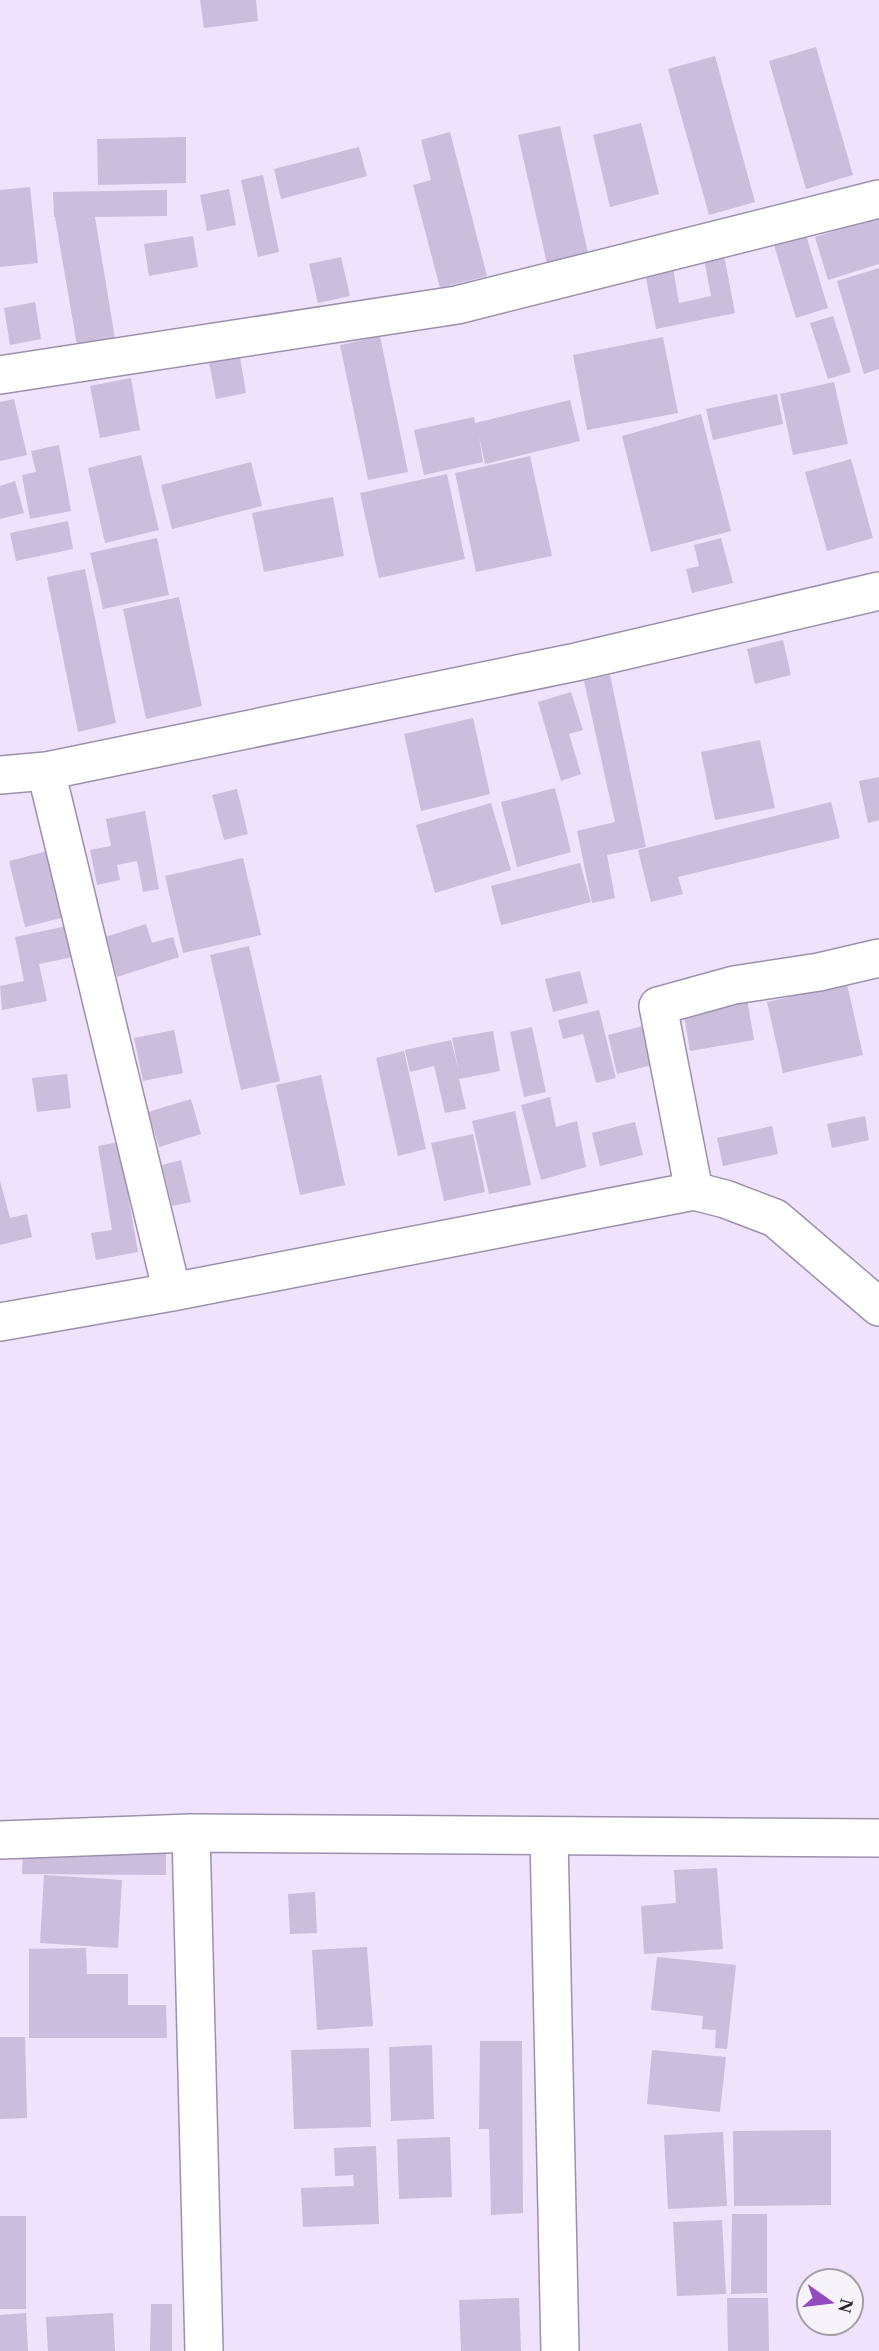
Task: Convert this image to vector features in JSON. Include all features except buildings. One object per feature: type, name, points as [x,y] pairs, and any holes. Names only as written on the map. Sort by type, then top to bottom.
[{"type":"street","points":[[0,375],[457,305],[879,199]]},
{"type":"street","points":[[0,775],[46,771],[576,662],[879,591]]},
{"type":"street","points":[[46,771],[172,1292]]},
{"type":"street","points":[[694,1191],[658,1006],[734,985],[819,972],[879,958]]},
{"type":"street","points":[[0,1322],[172,1292],[694,1191],[775,1217],[879,1307]]},
{"type":"street","points":[[191,1833],[204,2351]]},
{"type":"street","points":[[0,1840],[191,1833],[879,1838]]},
{"type":"street","points":[[549,1836],[560,2351]]}]
